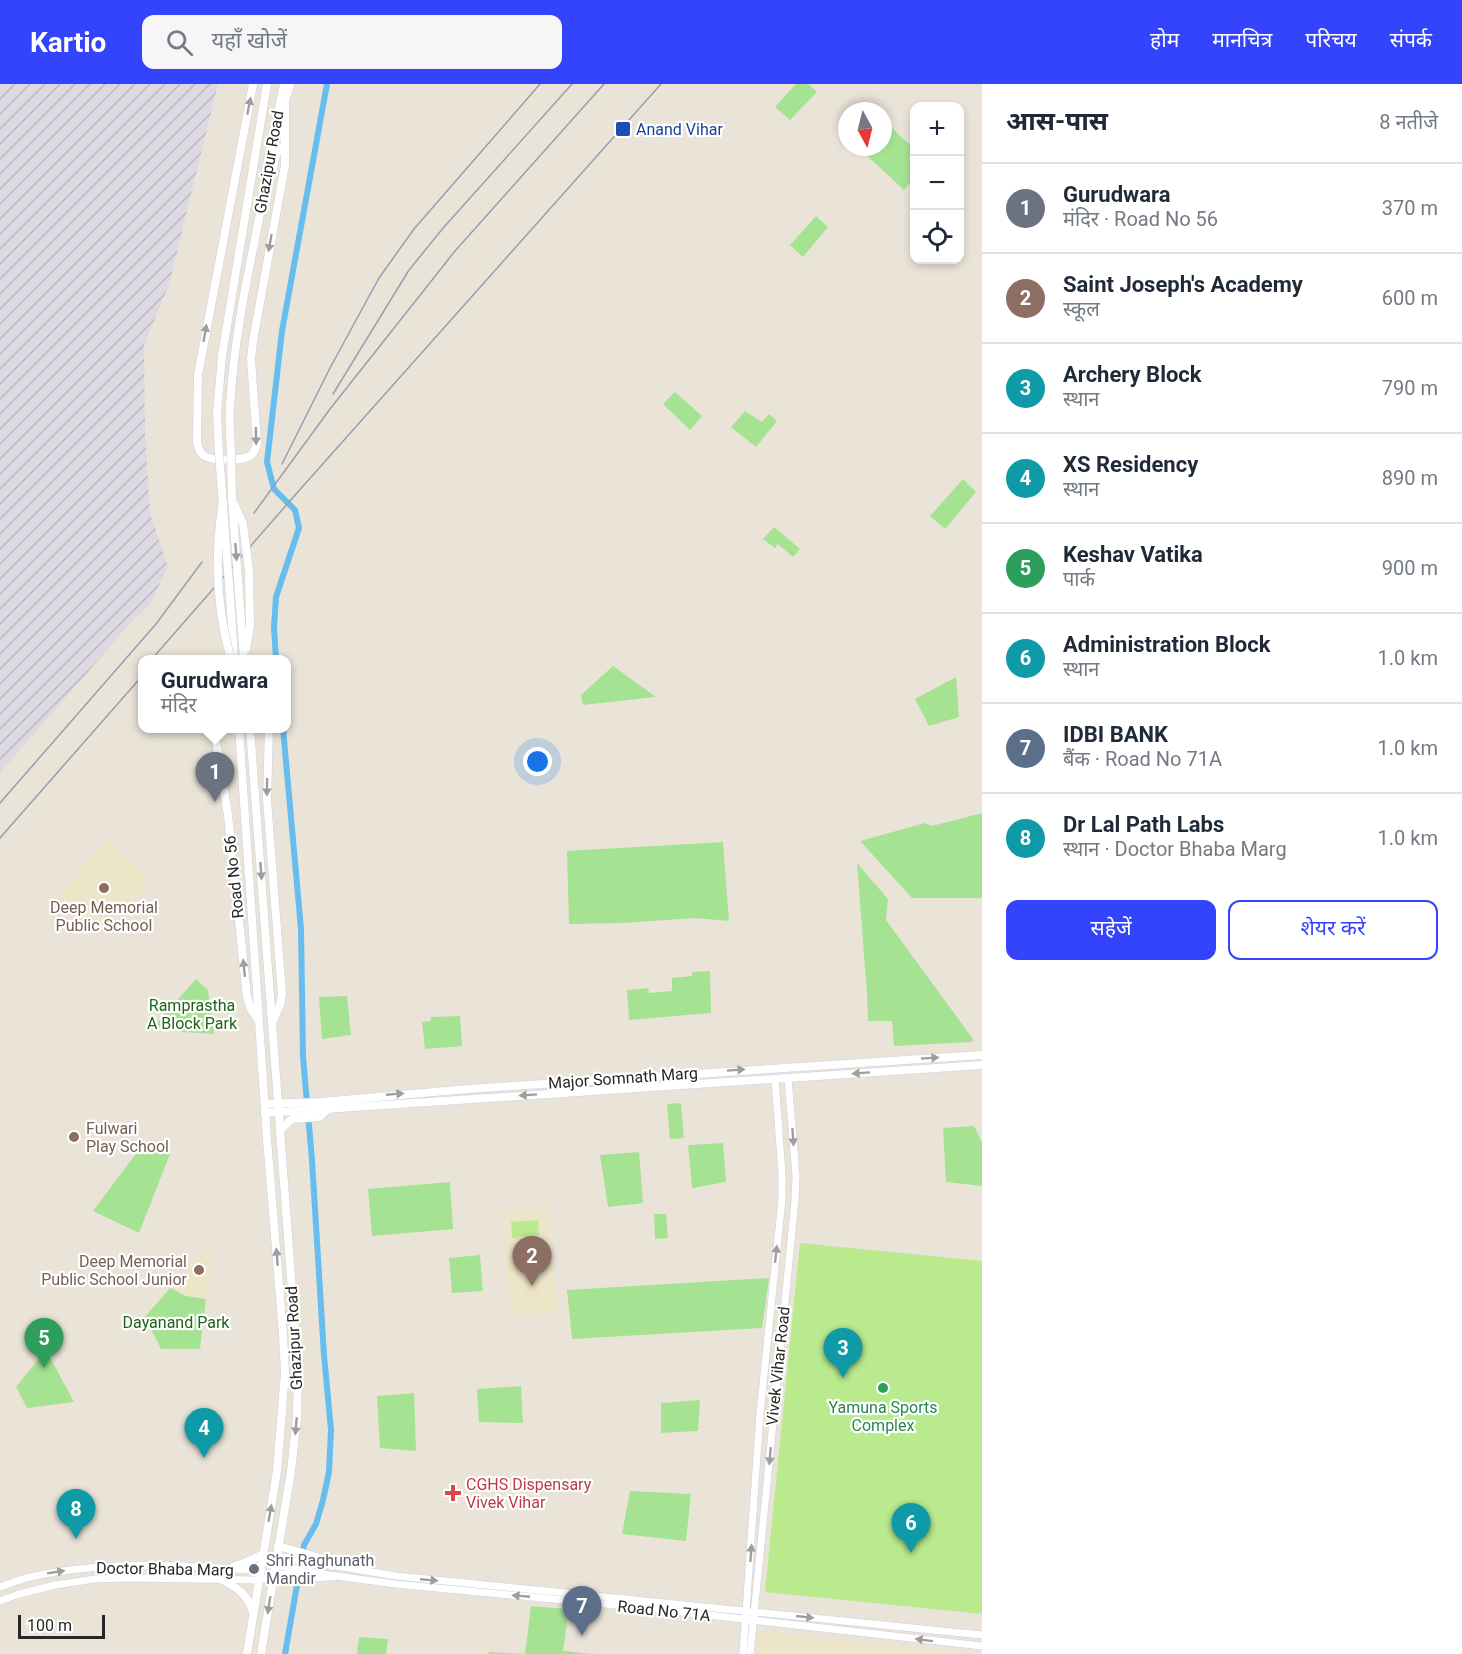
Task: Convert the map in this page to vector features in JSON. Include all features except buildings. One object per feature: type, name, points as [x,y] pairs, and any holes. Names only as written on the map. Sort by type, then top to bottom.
[{"type":"main road","points":[[253,84],[198,375],[196,442],[200,452],[208,458],[246,458],[254,453],[257,443],[251,359],[285,165],[285,101],[290,84]]},
{"type":"main road","name":"Ghazipur Road","points":[[232,655],[217,413],[222,356],[267,84]]},
{"type":"main road","name":"Ghazipur Road","points":[[244,655],[232,500],[230,407],[235,356],[248,273],[265,189],[265,174],[284,84]]},
{"type":"main road","points":[[244,128],[259,131]]},
{"type":"main road","points":[[265,189],[271,176],[276,153],[285,144]]},
{"type":"main road","points":[[232,500],[243,524],[249,571],[250,626],[245,655]]},
{"type":"main road","name":"Road No 56","points":[[215,733],[228,815],[247,997],[260,1023]]},
{"type":"main road","name":"Ghazipur Road","points":[[239,733],[285,1373],[277,1471],[247,1654]]},
{"type":"main road","name":"Ghazipur Road","points":[[250,733],[298,1371],[297,1417],[291,1471],[261,1654]]},
{"type":"main road","points":[[268,733],[267,800],[282,994],[273,1021]]},
{"type":"main road","name":"Major Somnath Marg","points":[[322,1109],[468,1089],[982,1055]]},
{"type":"main road","name":"Major Somnath Marg","points":[[265,1109],[279,1108],[292,1112],[982,1065]]},
{"type":"main road","points":[[263,1068],[276,1067]]},
{"type":"main road","points":[[788,1067],[788,1078]]},
{"type":"main road","points":[[773,1068],[775,1079]]},
{"type":"main road","points":[[267,1139],[281,1133],[292,1112],[322,1109]]},
{"type":"main road","points":[[266,1538],[279,1544],[291,1554],[320,1558],[332,1566]]},
{"type":"main road","points":[[224,1568],[249,1561],[263,1554]]},
{"type":"main road","points":[[274,1576],[289,1571],[334,1576]]},
{"type":"main road","points":[[220,1579],[244,1594],[251,1603],[254,1613]]},
{"type":"street","name":"Vivek Vihar Road","points":[[743,1654],[767,1492],[796,1176],[788,1078]]},
{"type":"street","points":[[750,1615],[754,1491],[782,1199],[775,1079]]},
{"type":"street","points":[[773,1288],[786,1290]]},
{"type":"street","points":[[754,1491],[767,1492]]},
{"type":"street","points":[[277,1556],[291,1554]]},
{"type":"street","name":"Doctor Bhaba Marg","points":[[0,1587],[33,1576],[95,1567],[135,1565],[261,1571]]},
{"type":"street","points":[[275,1565],[289,1571]]},
{"type":"street","name":"Road No 71A","points":[[332,1566],[396,1576],[750,1615],[982,1646]]},
{"type":"street","points":[[220,1579],[224,1568]]},
{"type":"street","name":"Doctor Bhaba Marg","points":[[0,1602],[50,1586],[95,1579],[259,1580],[274,1576]]},
{"type":"street","name":"Road No 71A","points":[[334,1576],[395,1584],[982,1635]]},
{"type":"street","name":"Vivek Vihar Road","points":[[750,1615],[750,1654]]},
{"type":"shaded area","points":[[0,84],[218,84],[169,285],[144,345],[145,433],[150,513],[168,567],[149,606],[134,619],[0,773]]},
{"type":"shaded area","name":"Deep Memorial Public School","points":[[108,840],[151,879],[100,935],[57,896]]},
{"type":"shaded area","points":[[547,1207],[558,1312],[511,1314],[502,1212]]},
{"type":"shaded area","name":"Deep Memorial Public School Junior","points":[[203,1250],[213,1253],[207,1297],[187,1295],[172,1287]]},
{"type":"shaded area","points":[[757,1631],[791,1635],[967,1654],[754,1654]]},
{"type":"green space","points":[[796,84],[808,84],[817,92],[790,120],[775,107]]},
{"type":"green space","points":[[892,128],[910,145],[910,183],[904,190],[867,156],[892,156]]},
{"type":"green space","points":[[816,216],[828,227],[803,257],[790,245]]},
{"type":"green space","points":[[675,392],[702,416],[690,430],[663,404]]},
{"type":"green space","points":[[745,411],[762,422],[769,414],[777,421],[756,447],[731,427]]},
{"type":"green space","points":[[963,479],[976,492],[945,529],[930,516]]},
{"type":"green space","points":[[774,527],[800,549],[793,557],[778,544],[775,548],[763,539]]},
{"type":"green space","points":[[613,666],[656,697],[583,705],[581,695]]},
{"type":"green space","points":[[956,677],[959,717],[929,726],[915,699]]},
{"type":"green space","points":[[982,813],[982,898],[912,898],[860,841],[925,823],[932,826]]},
{"type":"green space","points":[[723,842],[729,921],[695,918],[569,924],[567,851]]},
{"type":"green space","points":[[857,863],[888,899],[886,920],[973,1039],[972,1042],[894,1046],[892,1021],[868,1021]]},
{"type":"green space","points":[[710,971],[711,1013],[629,1020],[627,990],[648,988],[649,993],[672,991],[672,978],[692,976],[692,972]]},
{"type":"green space","name":"Ramprastha A Block Park","points":[[196,979],[208,990],[214,1034],[183,1032],[155,1025]]},
{"type":"green space","points":[[347,996],[351,1035],[322,1039],[319,997]]},
{"type":"green space","points":[[460,1016],[462,1046],[425,1049],[422,1022],[431,1021],[431,1017]]},
{"type":"green space","points":[[681,1103],[684,1138],[670,1139],[667,1104]]},
{"type":"green space","points":[[974,1126],[982,1142],[982,1186],[946,1182],[943,1128]]},
{"type":"green space","points":[[723,1143],[726,1182],[692,1188],[688,1145]]},
{"type":"green space","points":[[141,1147],[170,1154],[139,1233],[93,1211]]},
{"type":"green space","points":[[639,1152],[643,1203],[608,1207],[600,1155]]},
{"type":"green space","points":[[450,1182],[453,1229],[372,1236],[368,1189]]},
{"type":"green space","points":[[654,1214],[666,1214],[668,1238],[655,1239]]},
{"type":"green space","points":[[538,1220],[539,1235],[512,1238],[511,1222]]},
{"type":"green space","name":"Yamuna Sports Complex","points":[[800,1243],[982,1261],[982,1614],[765,1592]]},
{"type":"green space","points":[[480,1255],[483,1291],[452,1293],[449,1258]]},
{"type":"green space","points":[[769,1278],[762,1328],[572,1339],[567,1290]]},
{"type":"green space","name":"Dayanand Park","points":[[170,1288],[186,1296],[206,1299],[200,1349],[161,1349],[145,1317]]},
{"type":"green space","points":[[46,1350],[74,1402],[27,1408],[16,1387]]},
{"type":"green space","points":[[521,1386],[523,1423],[479,1422],[477,1389]]},
{"type":"green space","points":[[414,1393],[416,1451],[380,1448],[377,1396]]},
{"type":"green space","points":[[700,1400],[698,1431],[661,1433],[661,1403]]},
{"type":"green space","points":[[630,1491],[691,1494],[686,1541],[622,1534]]},
{"type":"green space","points":[[531,1606],[569,1609],[563,1651],[593,1654],[525,1654]]},
{"type":"green space","points":[[359,1637],[388,1639],[386,1654],[357,1654]]},
{"type":"green space","points":[[489,1652],[525,1654],[489,1654]]},
{"type":"waterway","points":[[276,655],[274,627],[276,597],[299,528],[295,510],[274,489],[267,462],[282,331],[327,84]]},
{"type":"waterway","points":[[283,733],[301,929],[303,1057],[331,1430],[329,1472],[316,1524],[304,1545],[285,1654]]},
{"type":"railway","points":[[282,464],[330,368],[379,278],[414,229],[540,84]]},
{"type":"railway","points":[[333,394],[409,270],[444,227],[572,84]]},
{"type":"railway","points":[[254,513],[330,409],[455,251],[604,84]]},
{"type":"railway","points":[[155,655],[661,84]]},
{"type":"railway","points":[[0,803],[156,624],[202,562]]},
{"type":"railway","points":[[0,838],[138,681]]},
{"type":"place","name":"Anand Vihar","points":[[623,129]]},
{"type":"place","name":"Gurudwara","points":[[215,802]]},
{"type":"place","name":"Deep Memorial Public School","points":[[104,888]]},
{"type":"place","name":"Fulwari Play School","points":[[74,1137]]},
{"type":"place","name":"Deep Memorial Public School Junior","points":[[199,1270]]},
{"type":"place","name":"Saint Joseph's Academy","points":[[532,1286]]},
{"type":"place","name":"Keshav Vatika","points":[[44,1368]]},
{"type":"place","name":"Archery Block","points":[[843,1378]]},
{"type":"place","name":"Yamuna Sports Complex","points":[[883,1388]]},
{"type":"place","name":"XS Residency","points":[[204,1458]]},
{"type":"place","name":"CGHS Dispensary Vivek Vihar","points":[[453,1493]]},
{"type":"place","name":"Dr Lal Path Labs","points":[[76,1539]]},
{"type":"place","name":"Administration Block","points":[[911,1553]]},
{"type":"place","name":"Shri Raghunath Mandir","points":[[254,1569]]},
{"type":"place","name":"IDBI BANK","points":[[582,1636]]}]
